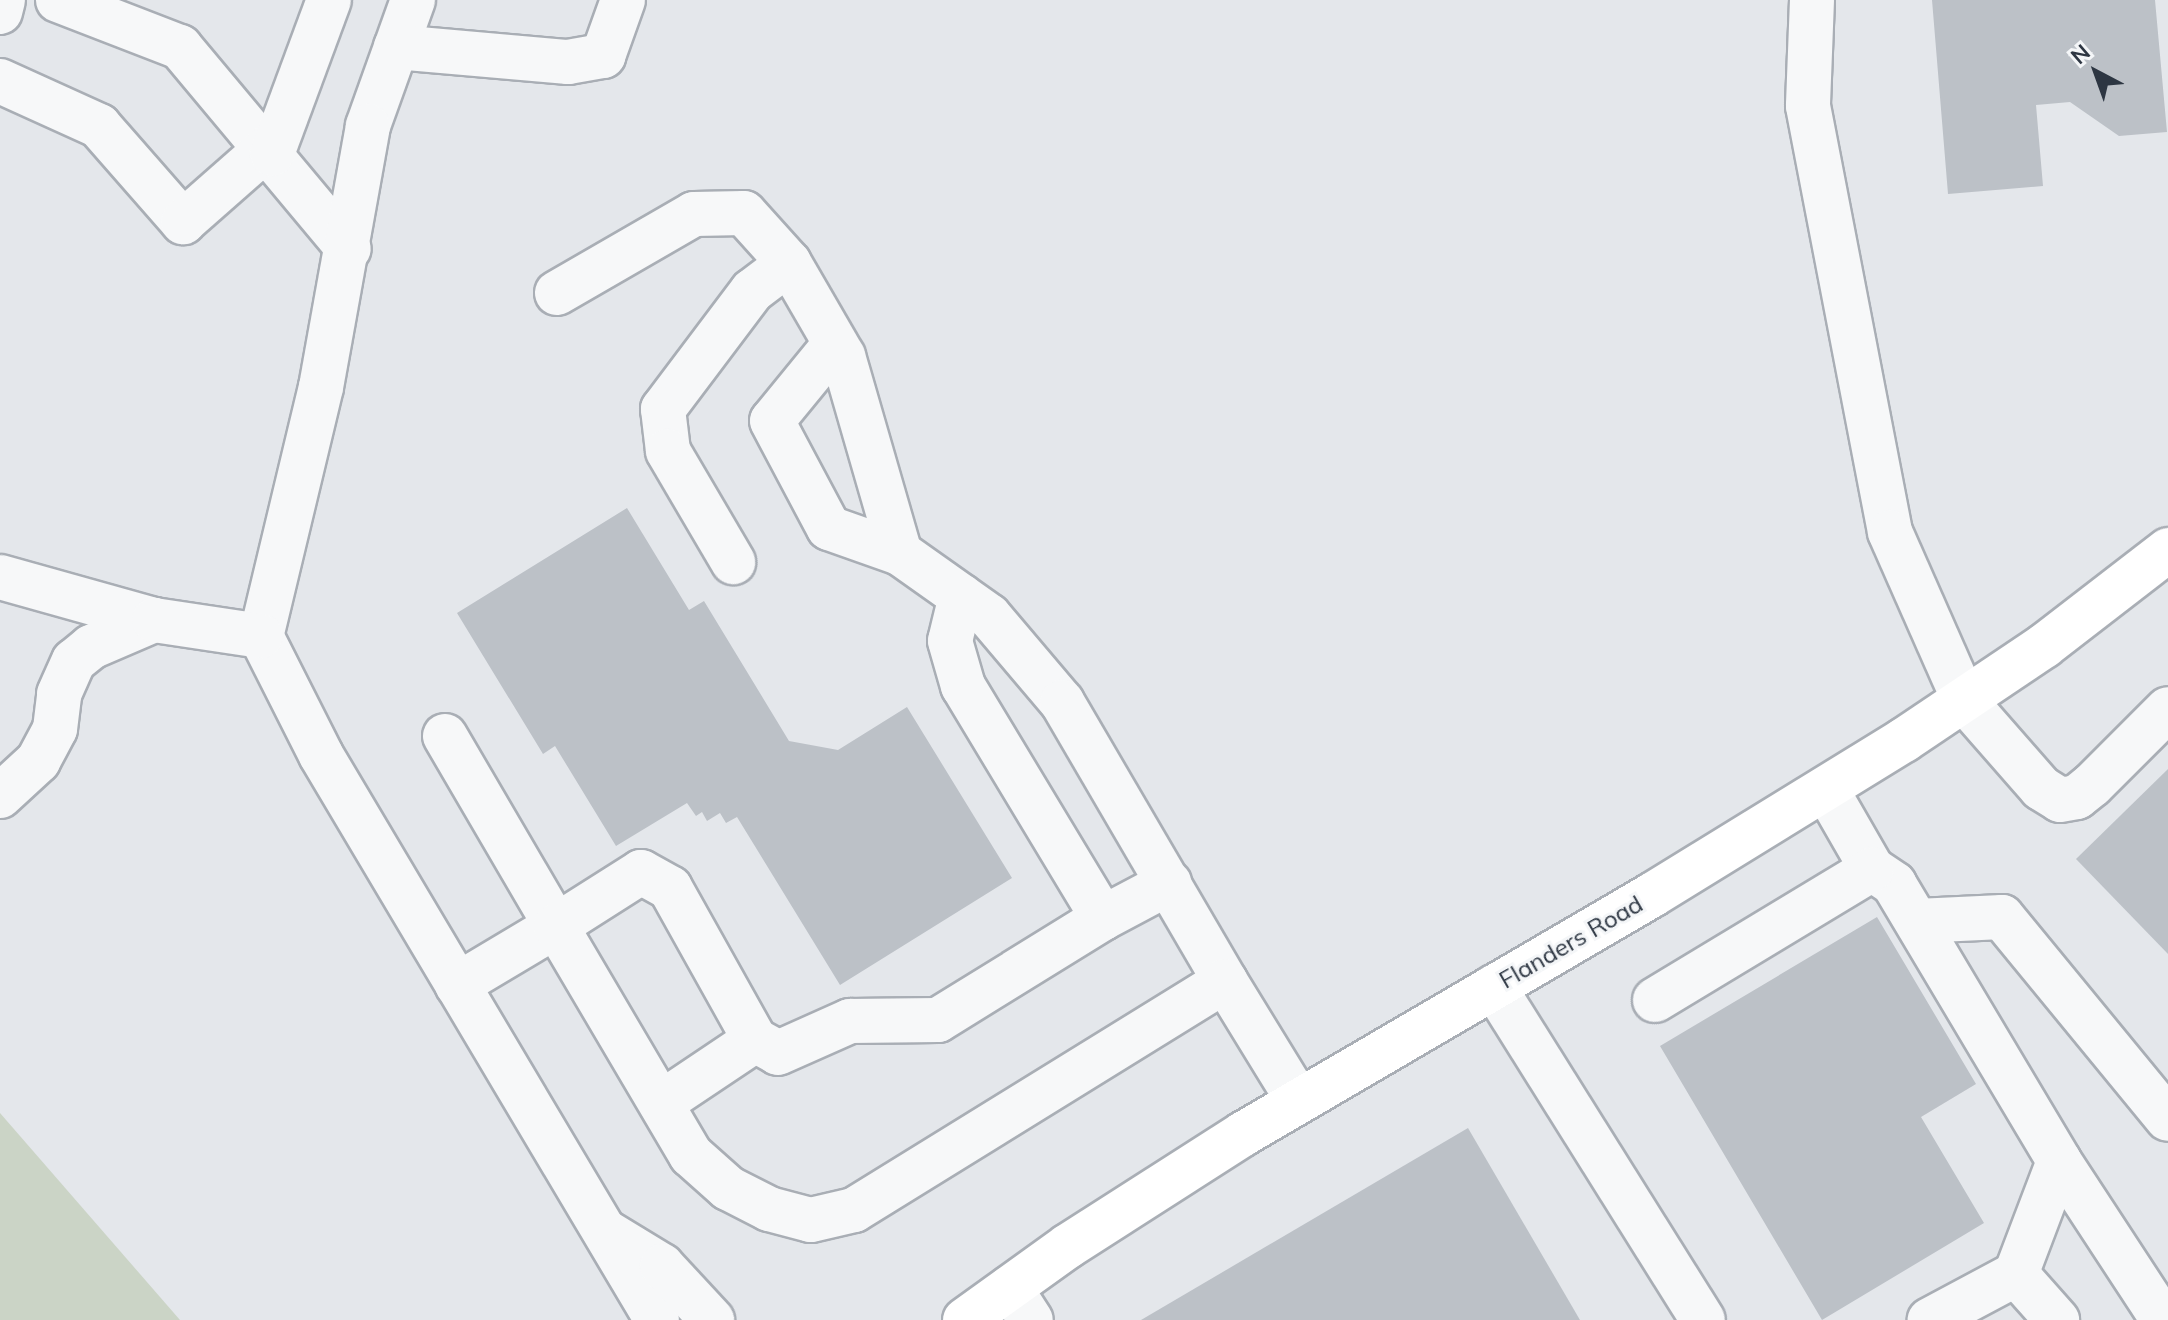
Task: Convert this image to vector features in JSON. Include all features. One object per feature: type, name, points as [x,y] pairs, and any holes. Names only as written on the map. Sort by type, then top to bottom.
[{"type":"main road","name":"Flanders Road","points":[[965,1320],[1020,1304],[1155,1188],[1298,1100],[1826,789],[1964,700],[2108,599],[2168,550]]},
{"type":"lane","points":[[0,12],[3,0]]},
{"type":"lane","points":[[58,0],[180,47],[349,249]]},
{"type":"lane","points":[[0,81],[99,126],[183,222],[270,151],[329,0]]},
{"type":"lane","points":[[413,0],[368,126],[349,249],[261,636],[290,700],[657,1320]]},
{"type":"lane","points":[[396,47],[568,62],[603,56],[623,0]]},
{"type":"lane","points":[[1812,0],[1808,106],[1890,532],[1964,700],[2041,788],[2060,800],[2077,797],[2092,785],[2168,709]]},
{"type":"lane","points":[[557,293],[694,214],[744,213],[789,263],[835,344],[900,553]]},
{"type":"lane","points":[[733,562],[668,451],[663,409],[752,291],[789,263]]},
{"type":"lane","points":[[835,344],[772,421],[829,528],[900,553],[989,616],[1062,702],[1298,1100]]},
{"type":"lane","points":[[0,577],[154,620],[261,636]]},
{"type":"lane","points":[[961,596],[950,641],[963,686],[1103,918]]},
{"type":"lane","points":[[0,796],[38,761],[55,729],[59,694],[74,661],[91,647],[154,620]]},
{"type":"lane","points":[[445,736],[691,1155],[728,1188],[769,1209],[811,1220],[854,1210],[1225,981]]},
{"type":"lane","points":[[1826,789],[1872,869],[1894,884],[2007,1080],[2166,1320]]},
{"type":"lane","points":[[1655,1000],[1872,869]]},
{"type":"lane","points":[[457,985],[641,872],[670,888],[755,1040],[778,1053],[850,1021],[938,1020],[1103,918],[1169,883]]},
{"type":"lane","points":[[1917,921],[2002,917],[2168,1119]]},
{"type":"lane","points":[[1494,987],[1703,1320]]},
{"type":"lane","points":[[661,1103],[755,1040]]},
{"type":"lane","points":[[1930,1320],[2016,1274],[2059,1161]]},
{"type":"lane","points":[[608,1233],[662,1266],[712,1320]]},
{"type":"lane","points":[[2016,1274],[2057,1320]]},
{"type":"green space","points":[[0,1113],[180,1320],[0,1320]]},
{"type":"building","points":[[1932,0],[2155,0],[2167,132],[2119,136],[2070,102],[2036,105],[2043,186],[1948,194]]},
{"type":"building","points":[[627,508],[689,610],[704,601],[789,741],[838,750],[907,707],[1012,878],[840,985],[737,817],[726,823],[720,813],[707,821],[702,812],[696,816],[687,803],[616,846],[555,746],[543,754],[457,613]]},
{"type":"building","points":[[2168,769],[2168,954],[2076,859]]},
{"type":"building","points":[[1877,917],[1976,1084],[1921,1117],[1984,1223],[1822,1320],[1660,1046]]},
{"type":"building","points":[[1468,1128],[1580,1320],[1141,1320]]}]
